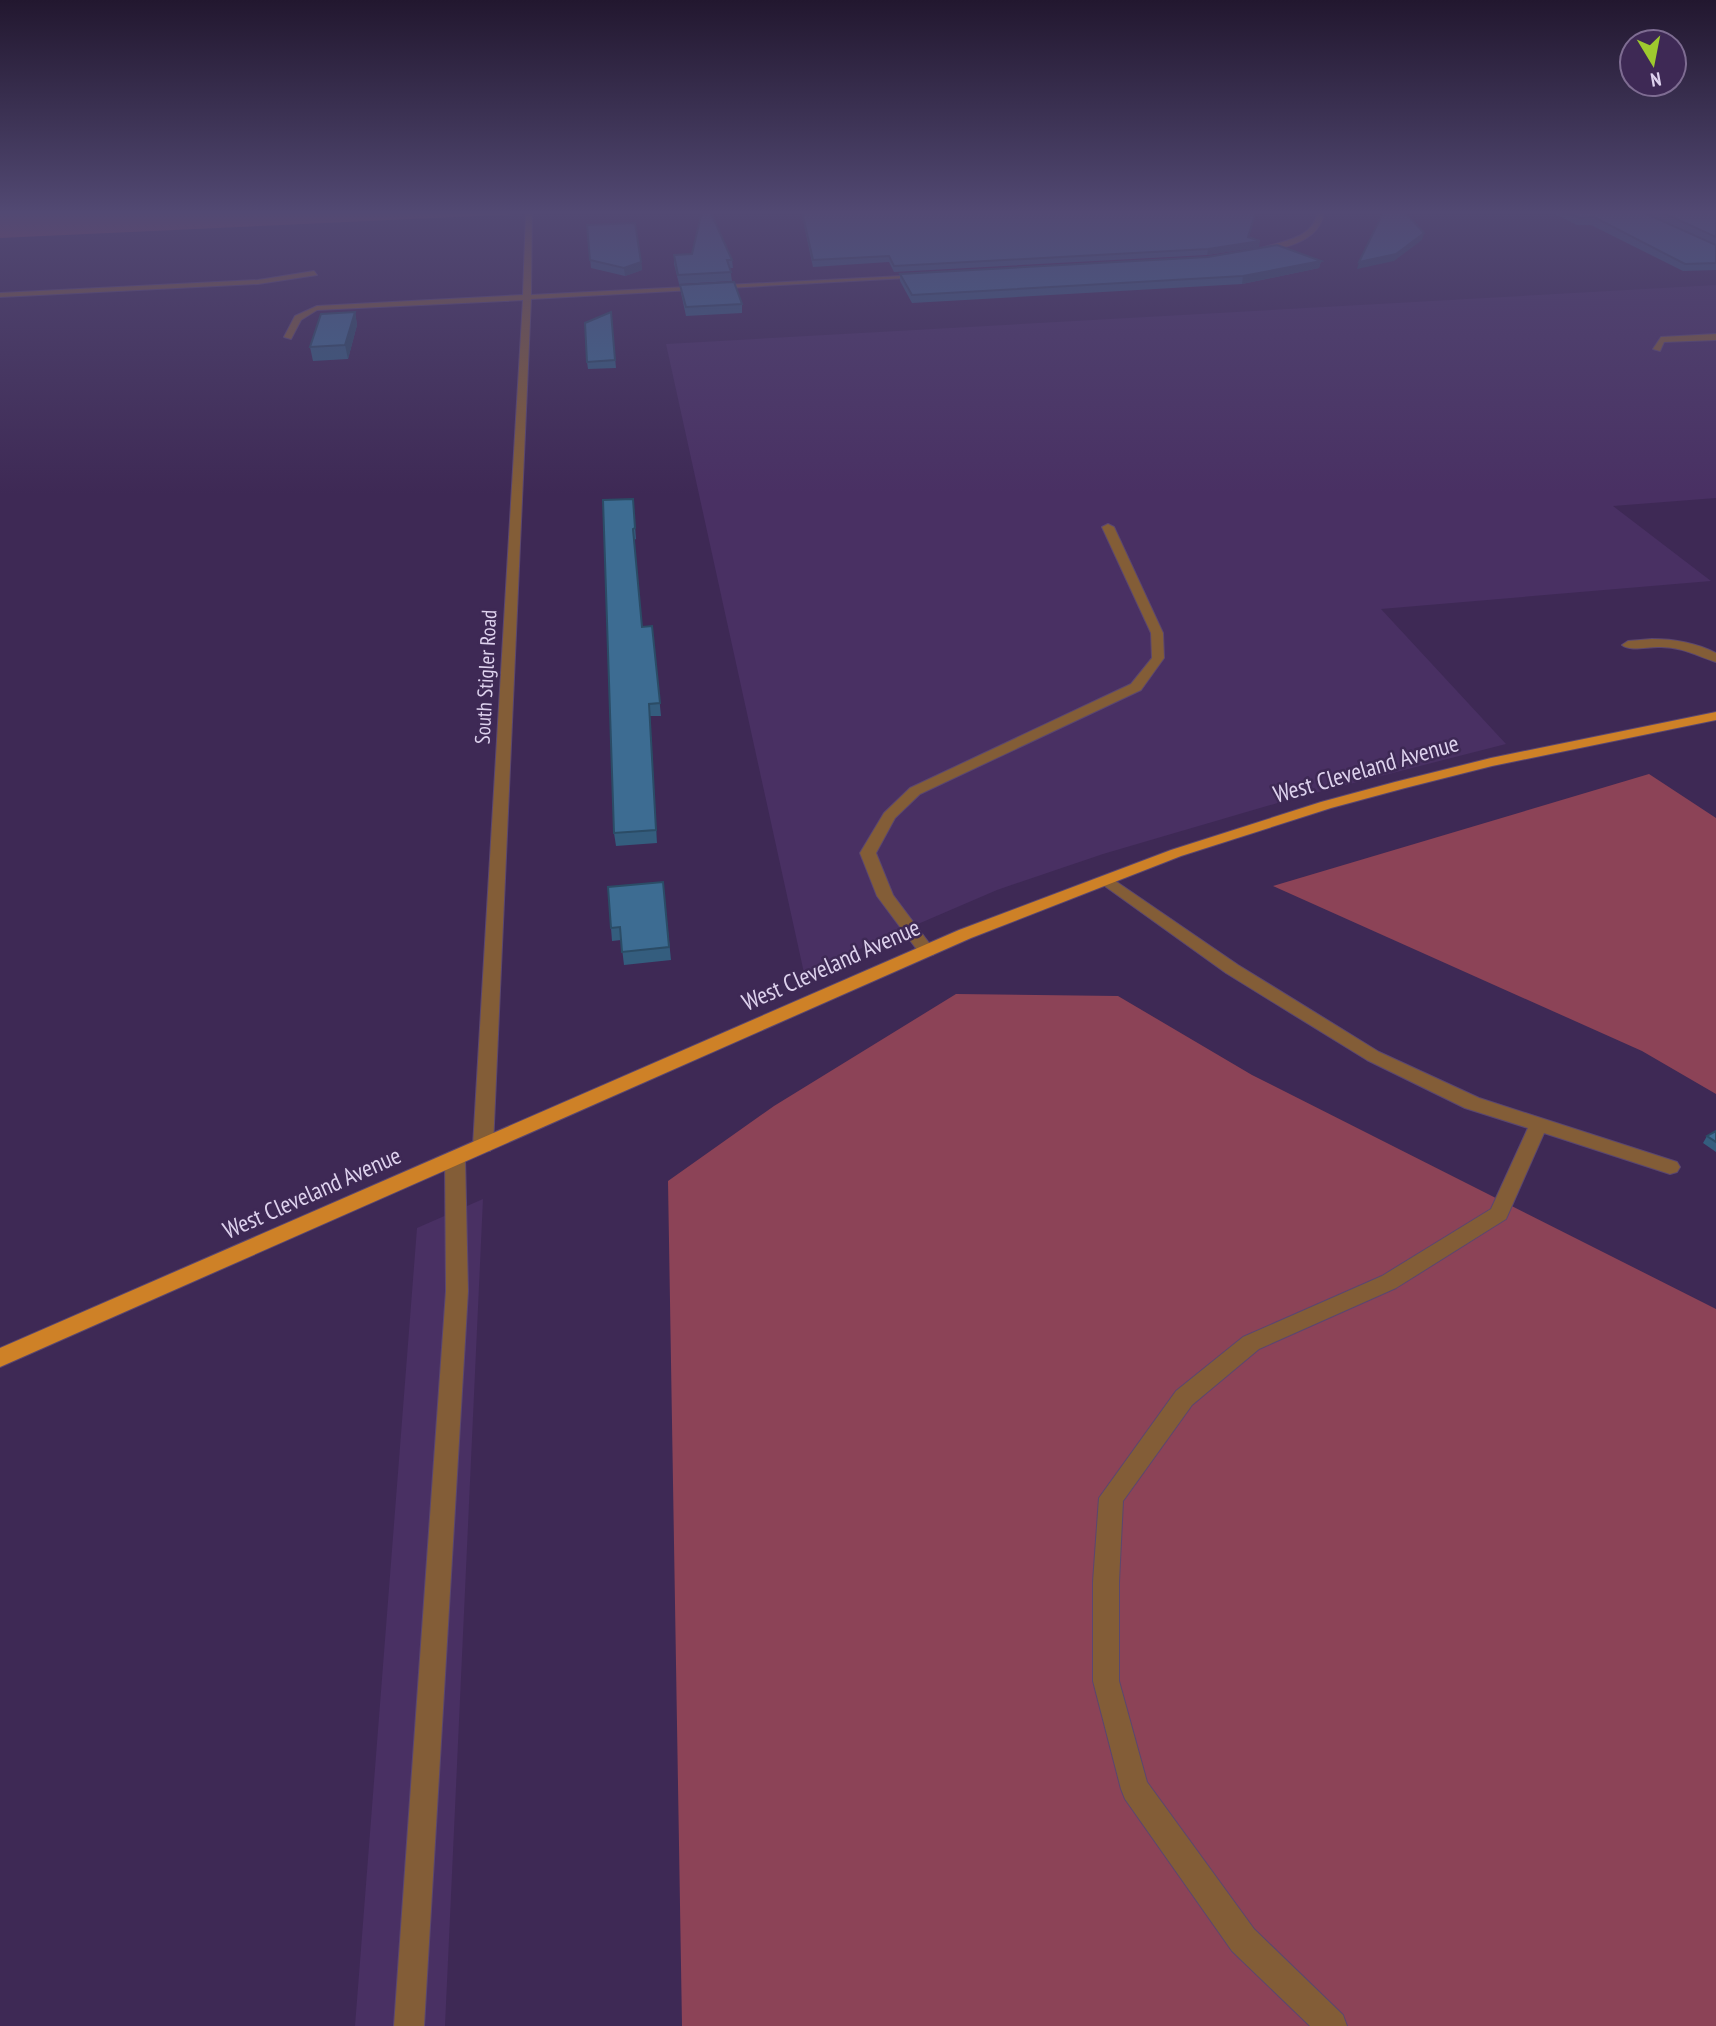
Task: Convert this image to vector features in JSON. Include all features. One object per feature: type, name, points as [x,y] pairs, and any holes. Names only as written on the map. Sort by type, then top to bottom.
[{"type":"main road","name":"West Cleveland Avenue","points":[[0,1358],[927,951],[1176,853],[1380,790],[1491,762],[1716,716]]},
{"type":"street","points":[[288,337],[299,316],[317,308],[368,306]]},
{"type":"street","name":"South Stigler Road","points":[[483,1146],[525,358],[525,306]]},
{"type":"street","points":[[1657,349],[1661,340],[1716,337]]},
{"type":"street","points":[[927,951],[885,896],[868,853],[889,816],[915,791],[1136,687],[1158,659],[1157,633],[1108,527]]},
{"type":"street","points":[[1628,645],[1667,641],[1716,658]]},
{"type":"street","points":[[1108,881],[1233,969],[1373,1056],[1472,1103],[1670,1167]]},
{"type":"street","points":[[1332,2026],[1244,1940],[1135,1789],[1106,1681],[1106,1582],[1111,1498],[1184,1398],[1251,1343],[1389,1282],[1499,1214],[1539,1124]]},
{"type":"street","points":[[409,2026],[457,1292],[455,1158]]},
{"type":"shaded area","points":[[1350,306],[1716,306],[1716,498],[1613,506],[1711,581],[1381,609],[1506,744],[1291,799],[1103,854],[997,890],[804,973],[666,344]]},
{"type":"shaded area","points":[[1649,774],[1716,818],[1716,1094],[1642,1051],[1273,886]]},
{"type":"shaded area","points":[[956,994],[1118,996],[1252,1075],[1716,1309],[1716,2026],[682,2026],[668,1181],[774,1106]]},
{"type":"shaded area","points":[[483,1199],[445,2026],[355,2026],[417,1228]]},
{"type":"building","points":[[355,312],[345,345],[310,347],[321,314]]},
{"type":"building","points":[[611,312],[615,360],[587,362],[585,323]]},
{"type":"building","points":[[633,499],[633,529],[642,627],[652,626],[660,703],[649,704],[656,830],[614,833],[603,500]]},
{"type":"building","points":[[663,882],[669,947],[622,952],[620,927],[611,928],[608,887]]},
{"type":"building","points":[[1716,1131],[1716,1142],[1707,1136]]}]
